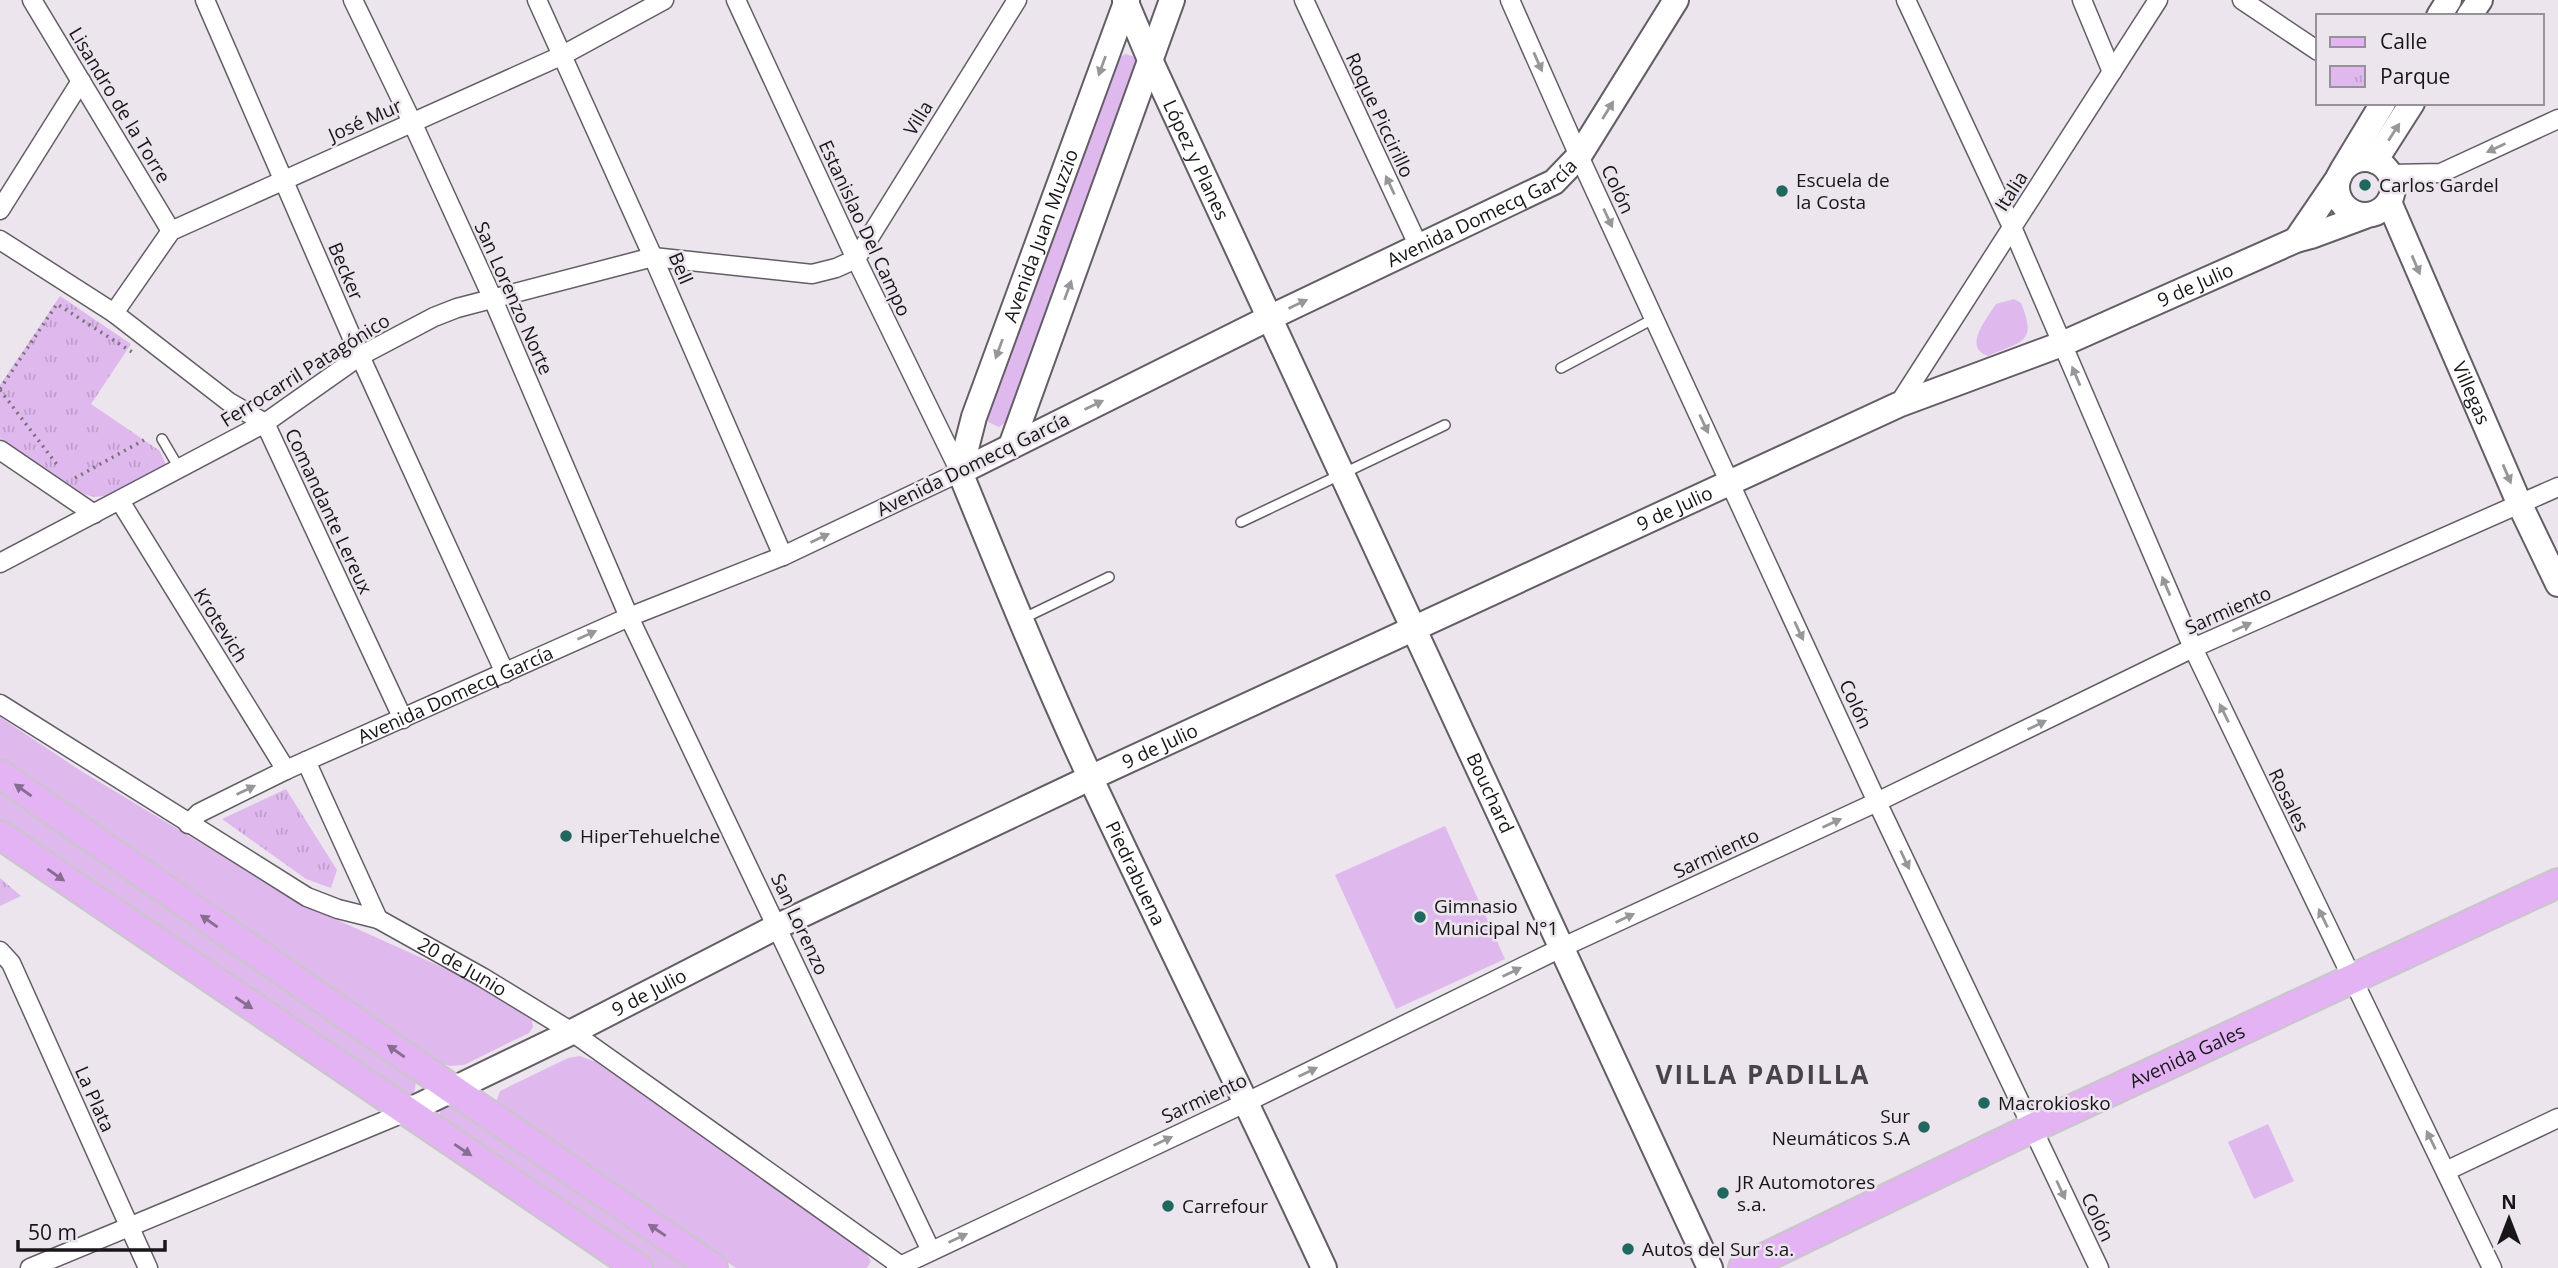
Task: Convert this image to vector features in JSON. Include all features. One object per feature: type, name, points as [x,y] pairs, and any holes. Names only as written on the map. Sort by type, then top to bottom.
[{"type":"main road","points":[[1011,446],[1172,0]]},
{"type":"main road","name":"Avenida Domecq García","points":[[960,472],[1269,318],[1554,182],[1579,156],[1676,0]]},
{"type":"main road","name":"López y Planes","points":[[1126,1],[1151,62],[1269,318]]},
{"type":"main road","name":"Avenida Juan Muzzio","points":[[960,472],[974,417],[1126,1]]},
{"type":"main road","points":[[2295,240],[2341,173],[2382,105]]},
{"type":"main road","points":[[2383,168],[2411,105]]},
{"type":"main road","points":[[2358,160],[2383,168],[2393,184],[2389,202],[2383,209],[2365,216],[2355,214],[2341,203],[2338,195],[2341,173],[2358,160]]},
{"type":"main road","name":"Villegas","points":[[2389,202],[2558,584]]},
{"type":"main road","name":"9 de Julio","points":[[406,1112],[572,1032],[778,926],[1090,778],[1898,405],[2062,344],[2295,240],[2365,216]]},
{"type":"main road","name":"Bouchard","points":[[1269,318],[1344,473],[1413,629],[1710,1268]]},
{"type":"main road","name":"Piedrabuena","points":[[960,472],[1020,620],[1090,778],[1324,1268]]},
{"type":"main road","points":[[0,774],[452,1090],[713,1268]]},
{"type":"main road","points":[[0,835],[638,1268]]},
{"type":"main road","name":"Avenida Gales","points":[[1743,1268],[2032,1128],[2558,883]]},
{"type":"street","name":"Lisandro de la Torre","points":[[32,0],[171,231]]},
{"type":"street","name":"Becker","points":[[205,0],[360,356],[505,673]]},
{"type":"street","name":"San Lorenzo Norte","points":[[353,0],[492,297],[629,617]]},
{"type":"street","name":"Bell","points":[[537,0],[783,556]]},
{"type":"street","name":"José Mur","points":[[171,231],[563,55],[664,0]]},
{"type":"street","name":"Estanislao Del Campo","points":[[736,0],[856,259],[960,472]]},
{"type":"street","name":"Villa","points":[[856,259],[1017,0]]},
{"type":"street","name":"Roque Piccirillo","points":[[1304,0],[1419,247]]},
{"type":"street","name":"Colón","points":[[1510,0],[1579,156],[1877,802],[2099,1268]]},
{"type":"street","name":"Rosales","points":[[1906,0],[2012,228],[2193,648],[2493,1268]]},
{"type":"street","points":[[2082,0],[2112,72]]},
{"type":"street","name":"Italia","points":[[1898,405],[2158,0]]},
{"type":"street","points":[[2242,0],[2316,50]]},
{"type":"street","points":[[0,210],[81,81]]},
{"type":"street","points":[[2383,168],[2441,173],[2558,119]]},
{"type":"street","points":[[114,313],[171,231]]},
{"type":"street","name":"Comandante Lereux","points":[[0,240],[114,313],[229,402],[265,424],[402,719]]},
{"type":"street","name":"Ferrocarril Patagónico","points":[[0,563],[265,424],[360,356],[434,317],[492,297],[653,257],[812,274],[856,259]]},
{"type":"street","points":[[0,450],[94,514]]},
{"type":"street","name":"Avenida Domecq García","points":[[188,824],[199,813],[286,770],[629,617],[783,556],[960,472]]},
{"type":"street","name":"Sarmiento","points":[[900,1267],[1247,1102],[1563,947],[1877,802],[2193,648],[2558,487]]},
{"type":"street","name":"Krotevich","points":[[120,501],[286,770]]},
{"type":"street","name":"San Lorenzo","points":[[629,617],[931,1251]]},
{"type":"street","name":"20 de Junio","points":[[0,704],[307,897],[338,909],[379,919],[482,976],[572,1032],[900,1267]]},
{"type":"street","points":[[306,761],[379,919]]},
{"type":"street","name":"La Plata","points":[[0,951],[11,963],[148,1268]]},
{"type":"street","name":"9 de Julio","points":[[30,1268],[406,1112]]},
{"type":"street","points":[[2445,1171],[2558,1118]]},
{"type":"lane","points":[[1561,368],[1655,318]]},
{"type":"lane","points":[[1241,522],[1445,425]]},
{"type":"lane","points":[[162,439],[179,468]]},
{"type":"lane","points":[[1020,620],[1109,577]]},
{"type":"path","points":[[50,467],[61,473],[0,389],[57,304],[139,357]]},
{"type":"path","points":[[79,486],[70,481],[144,440]]},
{"type":"green space","points":[[1126,54],[1135,57],[1139,65],[1005,423],[999,427],[988,422],[986,412],[1119,57]]},
{"type":"green space","points":[[60,296],[131,344],[91,404],[160,451],[166,465],[106,496],[84,494],[0,438],[0,385]]},
{"type":"green space","points":[[2014,299],[2021,303],[2026,316],[2027,334],[2017,343],[1988,356],[1977,346],[1979,332],[1996,304]]},
{"type":"green space","points":[[0,717],[78,769],[302,904],[455,973],[532,1020],[533,1027],[529,1033],[464,1065],[450,1066],[430,1060],[0,759]]},
{"type":"green space","points":[[0,786],[408,1070],[416,1082],[414,1094],[403,1097],[0,824]]},
{"type":"green space","points":[[286,789],[337,870],[331,888],[306,879],[222,819]]},
{"type":"green space","name":"Gimnasio Municipal N°1","points":[[1445,826],[1505,959],[1396,1009],[1335,875]]},
{"type":"green space","points":[[0,878],[21,896],[0,906]]},
{"type":"green space","points":[[580,1056],[596,1062],[864,1250],[871,1261],[867,1268],[736,1268],[503,1112],[496,1102],[500,1091],[568,1058]]},
{"type":"green space","points":[[448,1106],[457,1107],[698,1268],[648,1268],[442,1122],[439,1110]]},
{"type":"green space","points":[[2268,1124],[2294,1181],[2254,1199],[2228,1142]]},
{"type":"place","name":"Carlos Gardel","points":[[2365,185]]},
{"type":"place","name":"Escuela de la Costa","points":[[1782,191]]},
{"type":"place","name":"HiperTehuelche","points":[[566,836]]},
{"type":"place","name":"Gimnasio Municipal N°1","points":[[1420,917]]},
{"type":"place","name":"Macrokiosko","points":[[1984,1103]]},
{"type":"place","name":"Sur Neumáticos S.A","points":[[1924,1127]]},
{"type":"place","name":"JR Automotores s.a.","points":[[1723,1193]]},
{"type":"place","name":"Carrefour","points":[[1168,1206]]},
{"type":"place","name":"Autos del Sur s.a.","points":[[1628,1249]]},
{"type":"district","name":"VILLA PADILLA","points":[[1763,1074]]}]
